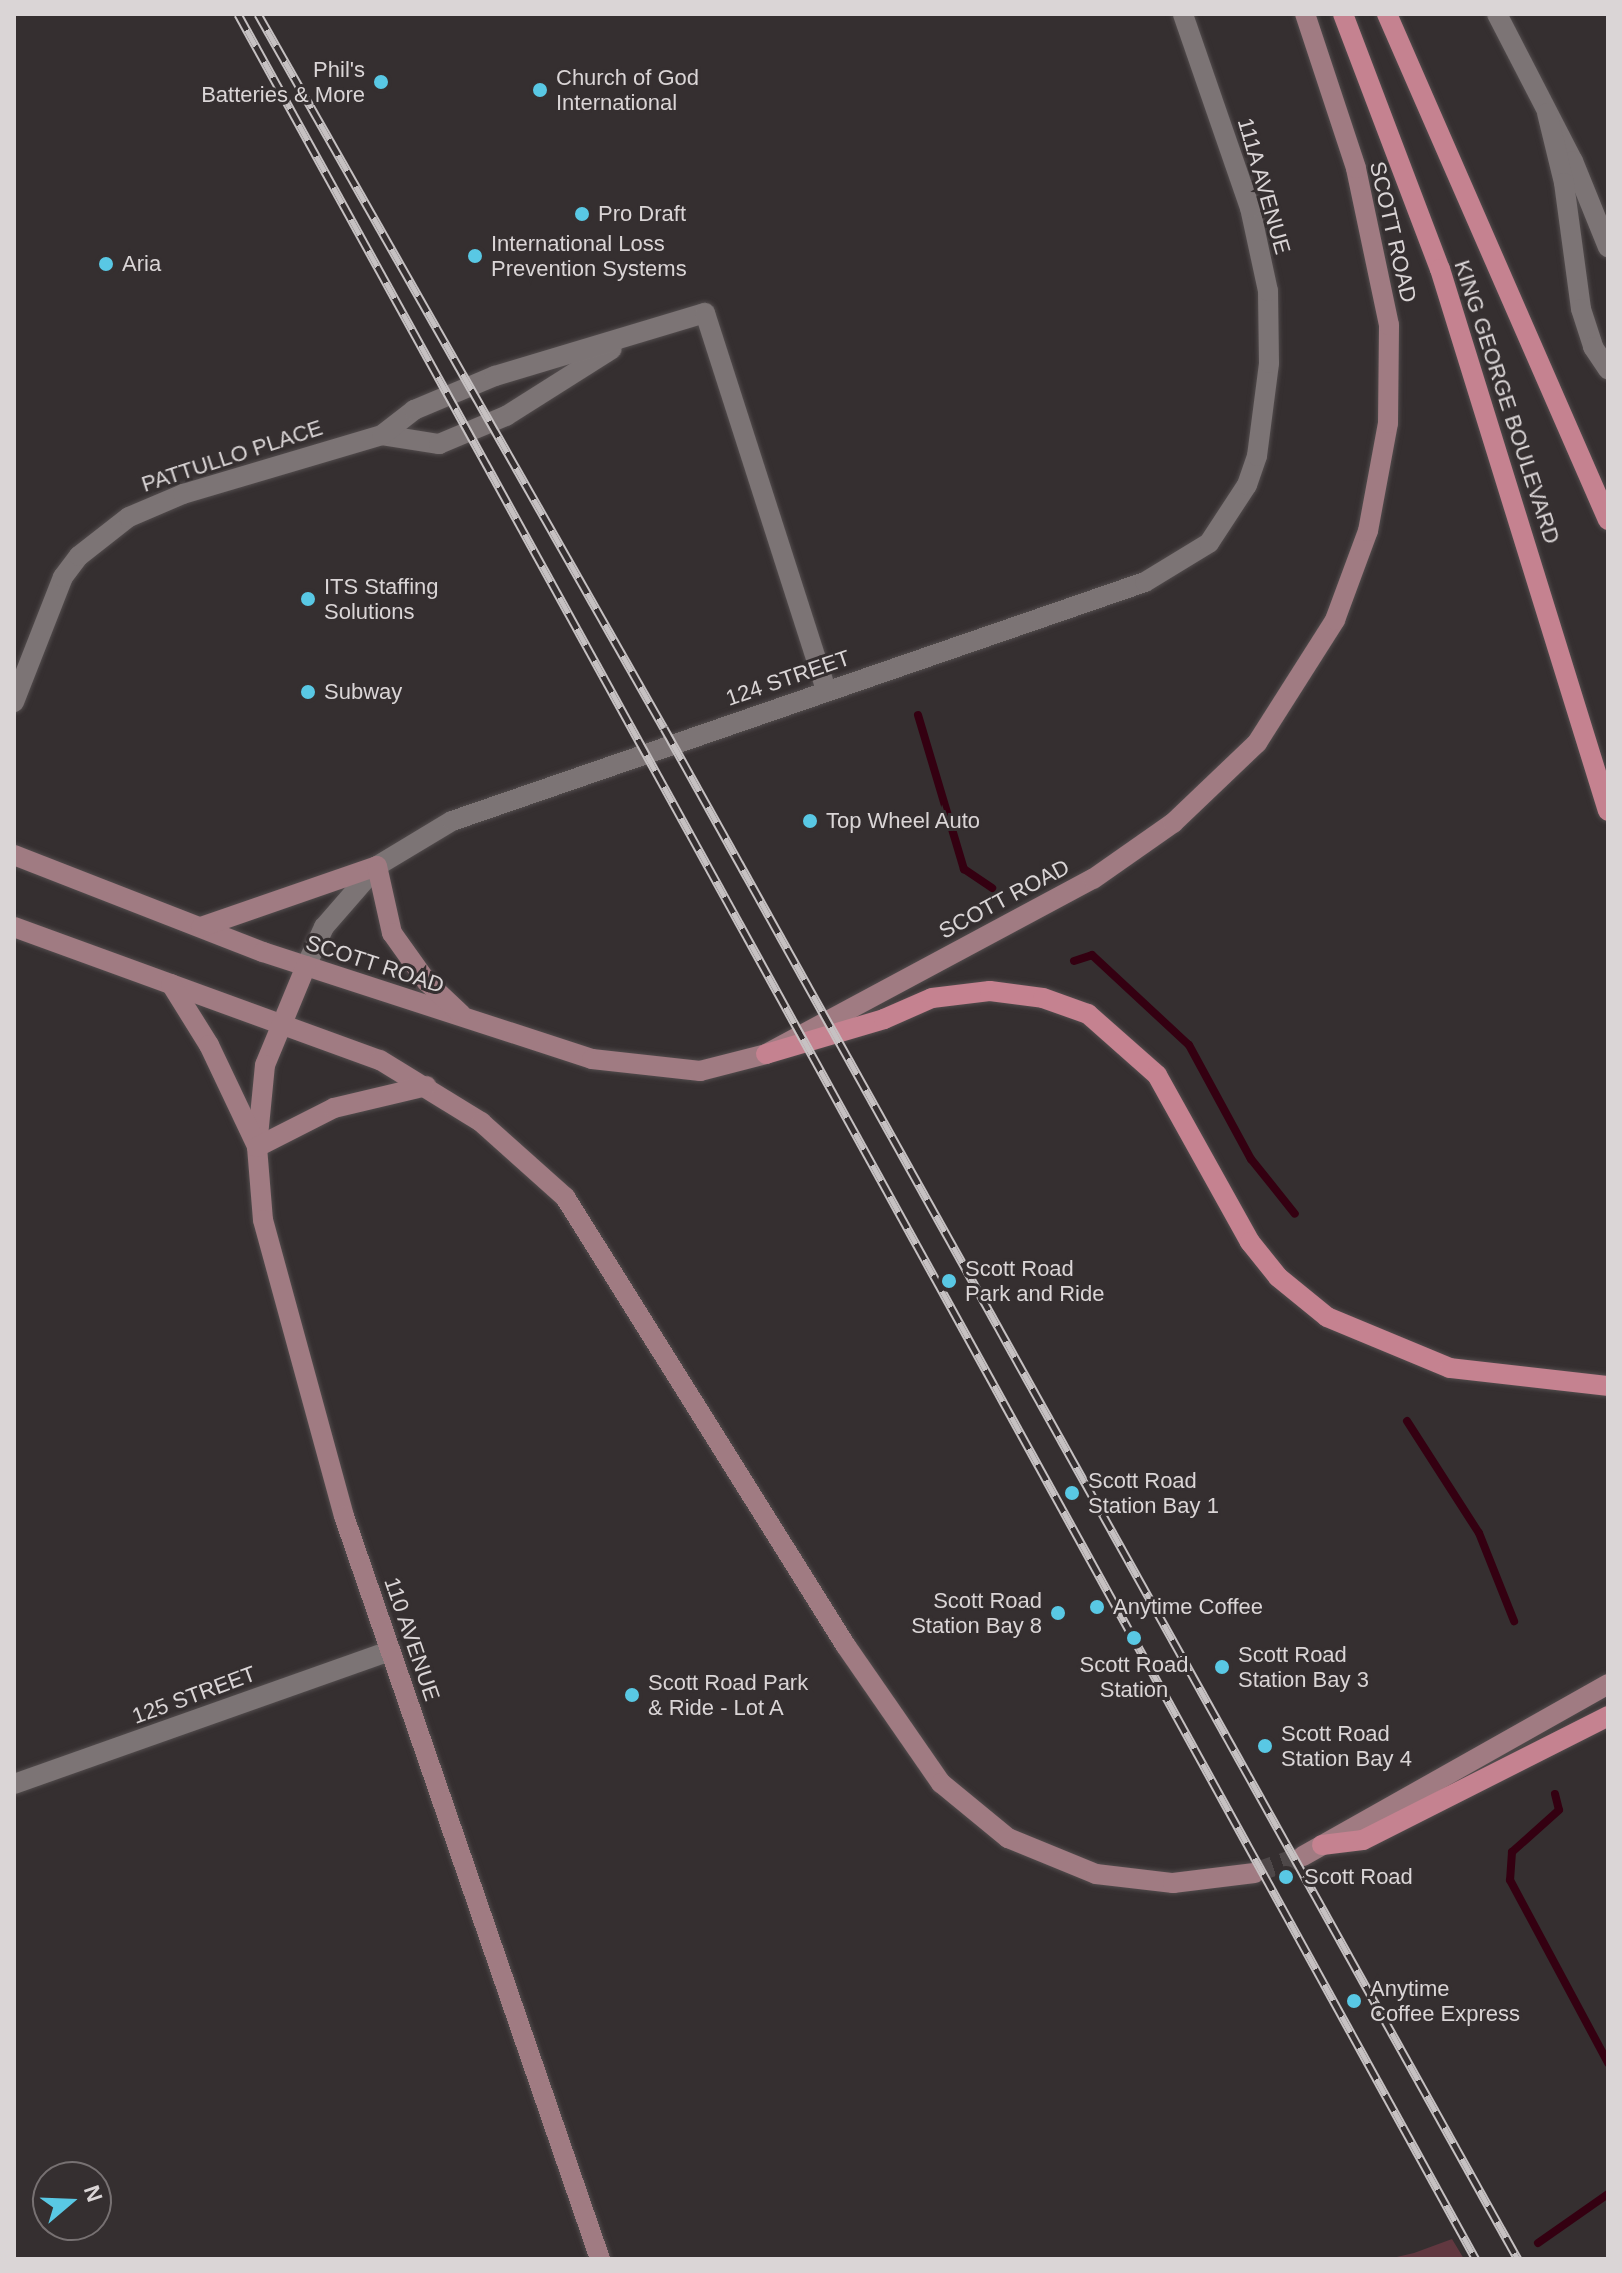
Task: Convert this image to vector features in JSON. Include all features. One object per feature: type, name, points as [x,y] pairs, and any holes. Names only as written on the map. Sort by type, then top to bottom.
[{"type":"main road","name":"SCOTT ROAD","points":[[14,855],[306,966],[592,1059],[654,1070],[700,1071],[766,1054],[1034,914],[1173,823],[1257,743],[1335,620],[1371,516],[1388,423],[1389,325],[1359,182],[1305,14]]},
{"type":"main road","name":"KING GEORGE BOULEVARD","points":[[1343,14],[1440,269],[1608,811]]},
{"type":"main road","name":"KING GEORGE BOULEVARD","points":[[1387,14],[1608,520]]},
{"type":"main road","points":[[201,927],[377,866],[392,933],[427,982],[467,1019]]},
{"type":"main road","points":[[14,927],[283,1021],[380,1060],[481,1122],[565,1197],[846,1646],[941,1783],[1008,1838],[1096,1874],[1173,1883],[1254,1873]]},
{"type":"main road","name":"110 AVENUE","points":[[306,966],[265,1065],[257,1147],[263,1220],[344,1516],[600,2259]]},
{"type":"main road","points":[[171,984],[209,1045],[257,1147],[334,1108],[426,1086]]},
{"type":"main road","points":[[766,1054],[884,1019],[932,998],[990,991],[1043,998],[1088,1014],[1157,1075],[1250,1242],[1278,1277],[1327,1317],[1450,1368],[1608,1386]]},
{"type":"main road","points":[[1303,1856],[1608,1684]]},
{"type":"main road","points":[[1322,1845],[1363,1840],[1608,1716]]},
{"type":"street","name":"111A AVENUE","points":[[1183,14],[1260,250],[1268,291],[1264,424]]},
{"type":"street","points":[[1497,14],[1587,191],[1608,247]]},
{"type":"street","points":[[1547,113],[1564,183],[1581,309],[1593,347],[1608,369]]},
{"type":"street","name":"PATTULLO PLACE","points":[[14,702],[63,577],[99,537],[154,503],[382,435],[414,410],[495,376],[705,313],[826,690]]},
{"type":"street","name":"PATTULLO PLACE","points":[[382,435],[439,444],[506,416],[636,334]]},
{"type":"street","name":"124 STREET","points":[[306,966],[324,927],[377,866],[424,835],[501,800],[1145,582],[1178,565],[1209,543],[1230,516],[1247,485],[1264,424]]},
{"type":"street","name":"125 STREET","points":[[14,1784],[390,1651]]},
{"type":"shaded area","points":[[1452,2239],[1464,2259],[1388,2259],[1414,2253]]},
{"type":"waterway","points":[[918,715],[964,869],[992,888]]},
{"type":"waterway","points":[[1074,961],[1092,955],[1189,1045],[1251,1159],[1295,1214]]},
{"type":"waterway","points":[[1407,1421],[1479,1533],[1514,1621]]},
{"type":"waterway","points":[[1555,1794],[1559,1810],[1512,1852],[1510,1880],[1608,2063]]},
{"type":"waterway","points":[[1538,2243],[1608,2194]]},
{"type":"tunnel","points":[[1254,1873],[1303,1856]]},
{"type":"railway","points":[[238,14],[1476,2259]]},
{"type":"railway","points":[[258,14],[664,728],[1518,2259]]},
{"type":"place","name":"Phil's Batteries & More","points":[[381,82]]},
{"type":"place","name":"Church of God International","points":[[540,90]]},
{"type":"place","name":"Pro Draft","points":[[582,214]]},
{"type":"place","name":"International Loss Prevention Systems","points":[[475,256]]},
{"type":"place","name":"Aria","points":[[106,264]]},
{"type":"place","name":"ITS Staffing Solutions","points":[[308,599]]},
{"type":"place","name":"Subway","points":[[308,692]]},
{"type":"place","name":"Top Wheel Auto","points":[[810,821]]},
{"type":"place","name":"Scott Road Park and Ride","points":[[949,1281]]},
{"type":"place","name":"Scott Road Station Bay 1","points":[[1072,1493]]},
{"type":"place","name":"Anytime Coffee","points":[[1097,1607]]},
{"type":"place","name":"Scott Road Station Bay 8","points":[[1058,1613]]},
{"type":"place","name":"Scott Road Station","points":[[1134,1638]]},
{"type":"place","name":"Scott Road Station Bay 3","points":[[1222,1667]]},
{"type":"place","name":"Scott Road Park & Ride - Lot A","points":[[632,1695]]},
{"type":"place","name":"Scott Road Station Bay 4","points":[[1265,1746]]},
{"type":"place","name":"Scott Road","points":[[1286,1877]]},
{"type":"place","name":"Anytime Coffee Express","points":[[1354,2001]]}]
